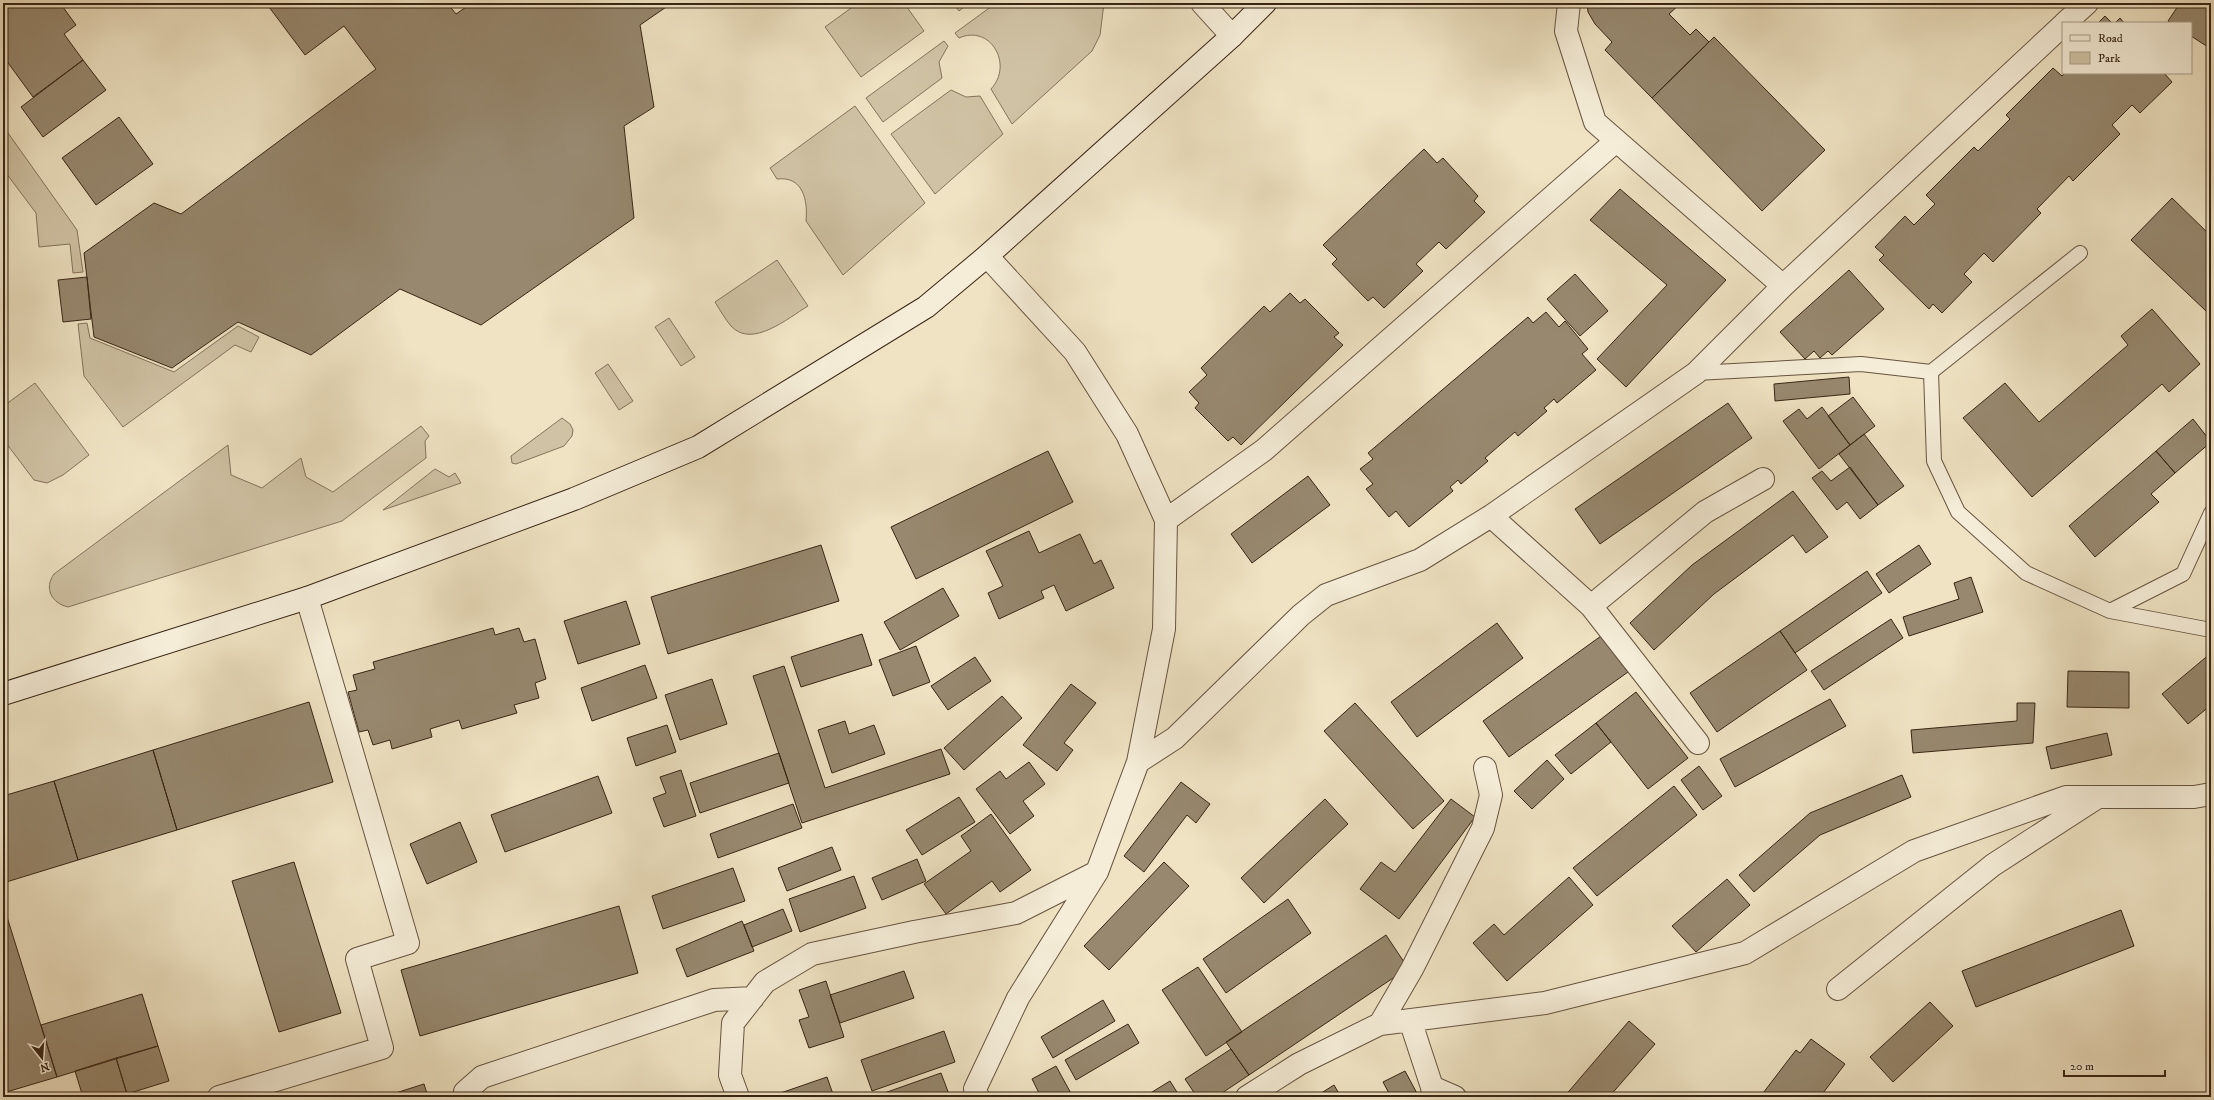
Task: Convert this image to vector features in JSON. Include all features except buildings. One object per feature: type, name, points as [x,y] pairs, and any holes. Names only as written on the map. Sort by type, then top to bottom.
[{"type":"street","points":[[1202,3],[1232,36]]},
{"type":"street","points":[[3,694],[307,598],[559,505],[698,447],[926,307],[987,256],[1232,36],[1265,3]]},
{"type":"street","points":[[1569,3],[1566,31],[1595,122],[1783,286]]},
{"type":"street","points":[[2066,22],[2087,3]]},
{"type":"street","points":[[1138,762],[1175,738],[1301,615],[1326,595],[1420,560],[1491,516],[1696,373],[1783,286],[2062,26]]},
{"type":"street","points":[[1166,520],[1264,450],[1616,141]]},
{"type":"street","points":[[978,1097],[975,1089],[1018,998],[1097,872],[1138,762],[1164,629],[1166,520],[1127,434],[1075,352],[987,256]]},
{"type":"street","points":[[1591,606],[1705,512],[1763,479]]},
{"type":"street","points":[[1491,516],[1591,606],[1698,743]]},
{"type":"street","points":[[219,1097],[382,1048],[358,959],[408,943],[307,598]]},
{"type":"street","points":[[1380,1024],[1412,969],[1483,828],[1491,795],[1485,768]]},
{"type":"street","points":[[1247,1097],[1299,1064],[1380,1024],[1545,1003],[1745,953],[1914,852],[2066,797],[2194,797],[2211,794]]},
{"type":"street","points":[[1838,989],[1993,865],[2098,797]]},
{"type":"street","points":[[738,1097],[730,1075],[733,1023],[765,982],[812,954],[914,932],[1016,913],[1097,872]]},
{"type":"street","points":[[466,1097],[465,1092],[482,1077],[714,1000],[753,998]]},
{"type":"street","points":[[1410,1020],[1433,1092],[1455,1097]]},
{"type":"lane","points":[[1696,373],[1861,364],[1931,372],[2080,253]]},
{"type":"lane","points":[[1931,372],[1934,461],[1958,512],[2026,573],[2110,611],[2211,630]]},
{"type":"lane","points":[[2110,611],[2183,574],[2211,513]]},
{"type":"green space","points":[[858,3],[904,3],[924,31],[861,77],[825,27]]},
{"type":"green space","points":[[953,3],[969,3],[959,11]]},
{"type":"green space","points":[[996,3],[1104,3],[1100,35],[1092,51],[1012,124],[991,89],[998,79],[1000,69],[999,58],[995,49],[989,41],[980,37],[970,35],[959,38],[955,33]]},
{"type":"green space","points":[[944,41],[948,46],[939,62],[942,78],[883,122],[866,98]]},
{"type":"green space","points":[[951,90],[966,97],[980,96],[1003,134],[935,194],[891,134]]},
{"type":"green space","points":[[855,106],[925,203],[843,275],[806,221],[805,198],[798,185],[793,181],[786,179],[777,179],[770,168]]},
{"type":"green space","points":[[3,126],[77,230],[83,272],[73,273],[70,244],[39,247],[36,213],[3,169]]},
{"type":"green space","points":[[777,260],[808,306],[770,329],[759,333],[749,334],[740,332],[731,326],[715,302]]},
{"type":"green space","points":[[669,318],[695,357],[681,366],[655,327]]},
{"type":"green space","points":[[87,323],[90,338],[174,372],[238,326],[259,337],[251,352],[235,345],[123,427],[84,376],[78,324]]},
{"type":"green space","points":[[608,364],[633,401],[619,410],[595,373]]},
{"type":"green space","points":[[35,383],[89,455],[63,475],[47,483],[34,480],[3,439],[3,409],[9,402]]},
{"type":"green space","points":[[562,418],[570,424],[573,430],[572,436],[564,446],[516,464],[512,463],[511,456]]},
{"type":"green space","points":[[421,426],[429,436],[425,441],[426,458],[342,521],[68,607],[57,602],[51,594],[50,584],[54,574],[228,445],[231,475],[262,488],[301,458],[306,477],[333,492]]},
{"type":"green space","points":[[435,469],[449,477],[455,473],[461,483],[383,510]]}]
